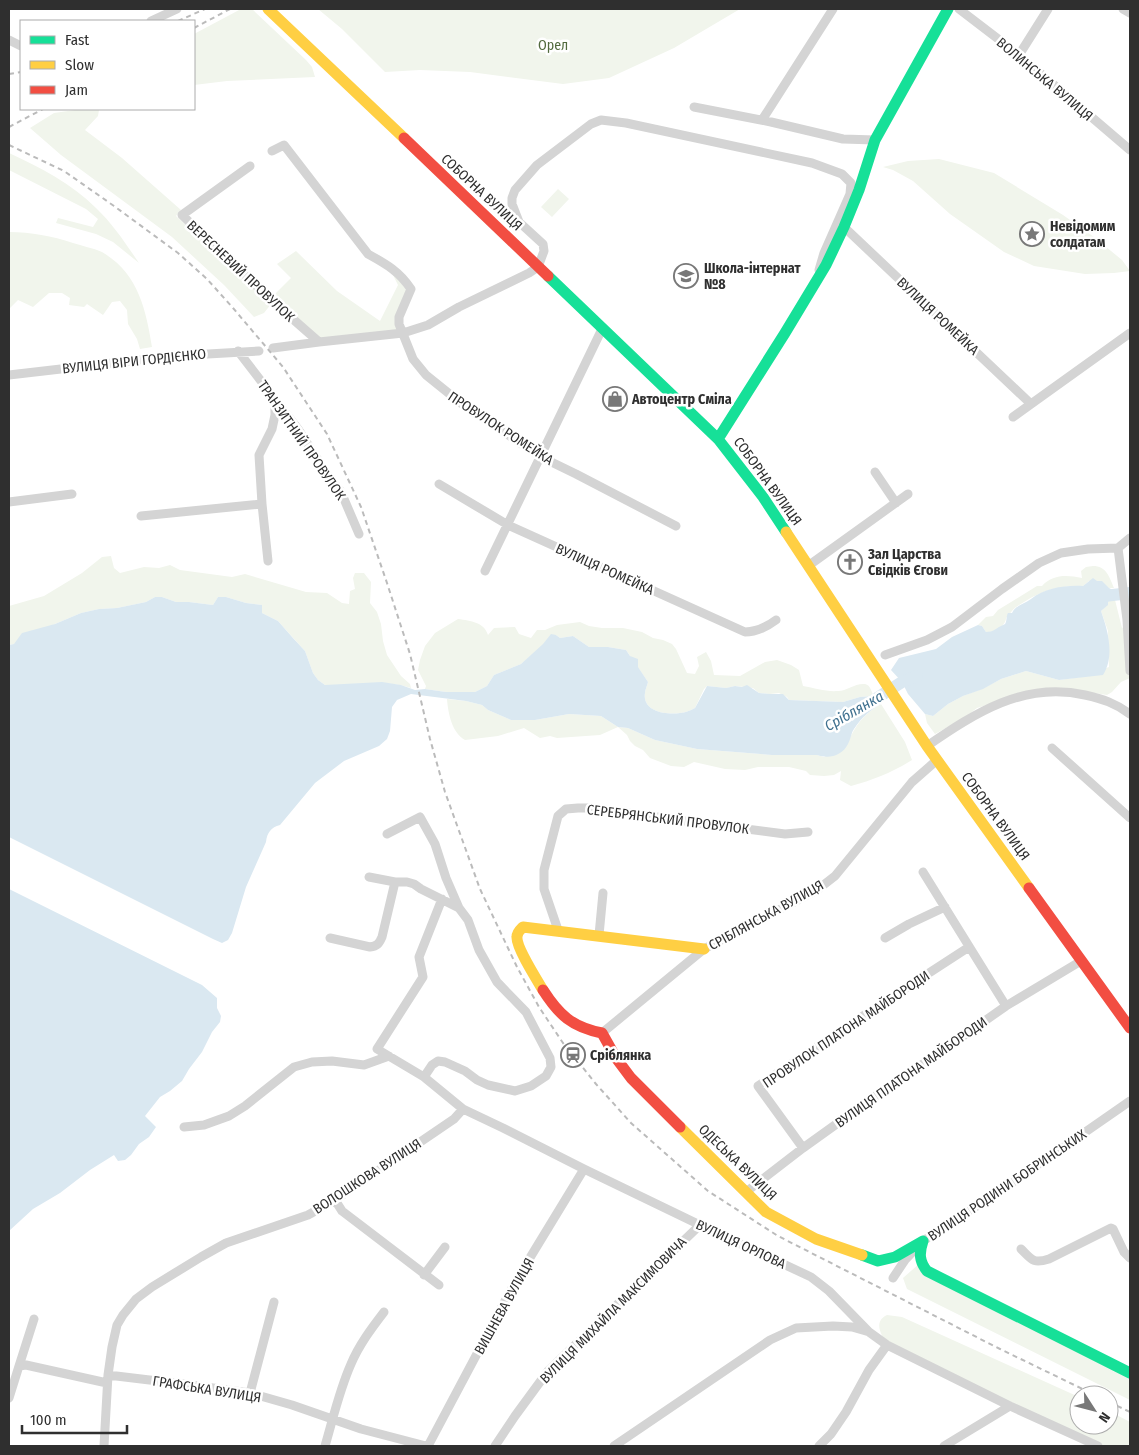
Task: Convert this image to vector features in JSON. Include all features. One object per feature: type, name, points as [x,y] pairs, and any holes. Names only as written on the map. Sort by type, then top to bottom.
[{"type":"street","points":[[153,20],[177,9]]},
{"type":"street","name":"СОБОРНА ВУЛИЦЯ","points":[[268,9],[718,439],[749,478],[927,746],[1130,1028]]},
{"type":"street","points":[[762,120],[833,9]]},
{"type":"street","points":[[718,439],[826,265],[844,227],[875,142],[948,9]]},
{"type":"street","name":"ВОЛИНСЬКА ВУЛИЦЯ","points":[[960,9],[1019,55],[1130,150]]},
{"type":"street","points":[[1019,55],[1048,9]]},
{"type":"street","points":[[1123,9],[1130,14]]},
{"type":"street","points":[[694,107],[762,120],[843,140],[875,142]]},
{"type":"street","points":[[411,352],[410,348],[414,337],[428,325],[538,267],[544,250],[543,244],[519,222],[512,204],[514,190],[538,165],[591,124],[601,120],[812,163],[842,174],[851,183],[850,194],[824,253],[815,282]]},
{"type":"street","points":[[272,150],[284,145],[368,254],[388,265],[404,278],[410,289],[399,317],[399,324],[403,333]]},
{"type":"street","name":"ВЕРЕСНЕВИЙ ПРОВУЛОК","points":[[250,166],[182,215],[270,299],[319,342]]},
{"type":"street","name":"ВУЛИЦЯ РОМЕЙКА","points":[[844,227],[1031,404]]},
{"type":"street","points":[[274,348],[403,333],[428,325]]},
{"type":"street","points":[[485,571],[602,329]]},
{"type":"street","name":"ПРОВУЛОК РОМЕЙКА","points":[[403,333],[413,359],[426,375],[462,404],[541,457],[676,526]]},
{"type":"street","points":[[1013,417],[1130,333]]},
{"type":"street","name":"ВУЛИЦЯ ВІРИ ГОРДІЄНКО","points":[[9,375],[173,356],[259,350]]},
{"type":"street","name":"ТРАНЗИТНИЙ ПРОВУЛОК","points":[[238,351],[298,429],[341,492],[360,534]]},
{"type":"street","points":[[268,561],[259,454],[272,429],[275,415],[275,399]]},
{"type":"street","points":[[875,472],[896,503]]},
{"type":"street","name":"ВУЛИЦЯ РОМЕЙКА","points":[[439,484],[508,525],[745,632],[752,632],[776,620]]},
{"type":"street","points":[[9,502],[72,494]]},
{"type":"street","points":[[808,566],[908,494]]},
{"type":"street","points":[[141,516],[262,504]]},
{"type":"street","points":[[885,655],[927,640],[952,627],[1002,588],[1039,563],[1061,553],[1088,549],[1118,548],[1130,538]]},
{"type":"street","points":[[1118,548],[1127,620],[1130,672]]},
{"type":"street","points":[[927,746],[982,710],[1014,697],[1044,691],[1077,693],[1107,700],[1130,714]]},
{"type":"street","points":[[1052,748],[1130,818]]},
{"type":"street","name":"СРІБЛЯНСЬКА ВУЛИЦЯ","points":[[602,1033],[704,949],[817,890],[835,876],[912,782],[937,760]]},
{"type":"street","name":"СЕРЕБРЯНСЬКИЙ ПРОВУЛОК","points":[[558,930],[544,890],[544,870],[558,816],[566,809],[592,808],[785,834],[808,832]]},
{"type":"street","points":[[387,834],[420,817],[435,844],[446,878],[459,908],[468,920],[479,950],[497,982],[526,1012],[550,1058],[551,1067],[546,1076],[531,1086],[515,1091],[488,1085],[445,1062],[438,1061],[432,1065],[424,1077]]},
{"type":"street","points":[[923,872],[1006,1006]]},
{"type":"street","points":[[369,877],[414,884],[459,908]]},
{"type":"street","points":[[330,938],[370,947],[380,943],[395,882]]},
{"type":"street","points":[[599,935],[603,893]]},
{"type":"street","name":"ВУЛИЦЯ ОРЛОВА","points":[[442,899],[419,957],[422,977],[377,1049],[424,1077],[463,1109],[811,1277],[829,1290],[869,1332],[887,1345],[1010,1406],[1098,1446]]},
{"type":"street","points":[[885,938],[945,907]]},
{"type":"street","points":[[602,1033],[584,1029],[570,1022],[555,1008],[519,947],[516,938],[518,931],[523,926],[704,949]]},
{"type":"street","name":"ПРОВУЛОК ПЛАТОНА МАЙБОРОДИ","points":[[803,1148],[758,1086],[969,946]]},
{"type":"street","name":"ВУЛИЦЯ ПЛАТОНА МАЙБОРОДИ","points":[[746,1192],[803,1148],[895,1082],[1006,1006],[1081,961]]},
{"type":"street","name":"ОДЕСЬКА ВУЛИЦЯ","points":[[602,1033],[616,1058],[631,1078],[766,1212],[816,1239],[878,1261],[895,1257],[923,1241]]},
{"type":"street","points":[[184,1127],[204,1125],[229,1116],[245,1106],[294,1067],[312,1062],[332,1061],[364,1065],[389,1056]]},
{"type":"street","name":"ВУЛИЦЯ РОДИНИ БОБРИНСЬКИХ","points":[[892,1278],[905,1260],[923,1241],[1002,1190],[1130,1101]]},
{"type":"street","name":"ВОЛОШКОВА ВУЛИЦЯ","points":[[104,1446],[112,1346],[117,1325],[136,1300],[152,1287],[226,1243],[308,1214],[335,1200],[454,1119],[463,1109]]},
{"type":"street","name":"ВИШНЕВА ВУЛИЦЯ","points":[[427,1446],[514,1284],[584,1169]]},
{"type":"street","points":[[335,1200],[342,1211],[439,1285]]},
{"type":"street","name":"ВУЛИЦЯ МИХАЙЛА МАКСИМОВИЧА","points":[[495,1446],[548,1371],[700,1225]]},
{"type":"street","points":[[1021,1249],[1034,1262],[1049,1260],[1111,1228],[1124,1252],[1130,1258]]},
{"type":"street","points":[[923,1241],[919,1260],[927,1271],[1130,1373]]},
{"type":"street","points":[[424,1275],[445,1247]]},
{"type":"street","points":[[250,1393],[274,1302]]},
{"type":"street","points":[[325,1446],[351,1363],[384,1312]]},
{"type":"street","points":[[9,1398],[34,1319]]},
{"type":"street","points":[[614,1446],[770,1340],[796,1328],[852,1327],[869,1332]]},
{"type":"street","points":[[819,1446],[831,1434],[846,1412],[869,1370],[887,1345]]},
{"type":"street","name":"ГРАФСЬКА ВУЛИЦЯ","points":[[19,1366],[26,1365],[108,1379],[192,1384],[250,1393],[332,1420],[427,1446]]},
{"type":"street","points":[[944,1446],[1010,1406]]},
{"type":"green space","points":[[241,9],[252,9],[306,60],[312,67],[315,77],[227,81],[195,85],[195,33]]},
{"type":"green space","name":"Орел","points":[[318,9],[740,9],[674,48],[609,78],[563,84],[470,72],[420,70],[385,72],[342,29]]},
{"type":"green space","points":[[75,110],[99,110],[98,116],[85,130],[122,158],[181,210],[176,216],[271,304],[264,313],[254,317],[224,285],[172,237],[61,155],[30,128],[54,113]]},
{"type":"green space","points":[[9,153],[55,177],[87,199],[114,227],[139,263],[113,242],[96,234],[56,223],[58,218],[93,227],[98,219],[86,209],[9,170]]},
{"type":"green space","points":[[939,159],[994,173],[1063,215],[1094,237],[1122,260],[1130,271],[1085,274],[1034,266],[1004,252],[950,214],[913,181],[893,170],[883,167],[908,161]]},
{"type":"green space","points":[[558,189],[569,199],[552,217],[541,207]]},
{"type":"green space","points":[[9,232],[57,238],[102,252],[114,261],[124,270],[138,293],[147,319],[152,347],[140,349],[137,339],[128,324],[127,310],[120,301],[112,302],[103,315],[87,304],[84,307],[69,305],[70,298],[62,293],[49,293],[33,307],[18,300],[9,309]]},
{"type":"green space","points":[[296,251],[337,291],[380,321],[398,285],[388,265],[411,289],[399,317],[403,333],[319,342],[270,299],[291,278],[277,264]]},
{"type":"green space","points":[[111,556],[114,568],[120,573],[144,567],[159,568],[170,565],[180,570],[232,577],[245,574],[306,592],[327,593],[342,603],[349,604],[350,591],[355,589],[353,578],[355,573],[364,573],[371,582],[370,603],[377,612],[381,624],[387,655],[401,676],[410,684],[411,688],[379,683],[325,685],[313,673],[305,651],[278,621],[262,613],[262,605],[246,603],[226,597],[218,597],[213,605],[176,602],[162,597],[155,597],[146,602],[117,608],[99,609],[81,613],[9,645],[9,606],[44,596],[82,573],[102,557]]},
{"type":"green space","points":[[1093,566],[1104,570],[1114,588],[1089,581],[1083,586],[1048,590],[1016,607],[1006,618],[1004,624],[996,630],[986,632],[982,626],[978,625],[986,617],[993,616],[998,610],[1037,586],[1042,586],[1051,579],[1060,576],[1082,578],[1081,571],[1086,567]]},
{"type":"green space","points":[[1111,599],[1115,600],[1122,628],[1130,623],[1130,678],[1121,682],[1112,692],[1107,695],[1082,691],[993,703],[977,708],[964,718],[935,734],[927,723],[925,714],[933,716],[948,704],[963,696],[1001,679],[1026,671],[1059,680],[1081,677],[1109,667],[1108,631],[1101,611]]},
{"type":"green space","points":[[458,619],[480,625],[488,635],[494,628],[515,627],[519,634],[531,638],[537,630],[580,622],[602,628],[623,628],[642,632],[672,644],[687,673],[695,674],[699,666],[697,657],[706,652],[711,661],[714,675],[740,676],[765,662],[777,660],[799,670],[803,686],[841,691],[865,684],[870,687],[874,696],[860,697],[843,702],[789,700],[779,693],[759,693],[753,688],[707,686],[695,708],[682,713],[662,713],[647,704],[645,693],[648,682],[626,650],[608,647],[589,647],[573,636],[560,638],[556,635],[521,664],[494,675],[487,686],[475,692],[446,692],[425,689],[426,686],[418,670],[425,646],[435,633]]},
{"type":"green space","points":[[447,699],[482,705],[488,710],[511,720],[535,720],[569,714],[601,716],[618,727],[600,735],[557,738],[550,736],[540,738],[524,728],[498,736],[465,740],[454,728]]},
{"type":"green space","points":[[881,704],[905,742],[912,760],[883,775],[851,786],[840,780],[841,771],[834,775],[824,776],[810,775],[806,771],[789,767],[758,767],[745,770],[725,769],[694,762],[684,767],[671,766],[650,758],[643,750],[635,746],[618,727],[628,728],[655,740],[697,749],[772,755],[817,755],[824,757],[848,743],[861,720]]},
{"type":"green space","points":[[920,1263],[1130,1372],[1130,1400],[1119,1395],[1119,1385],[1100,1385],[907,1289],[903,1278]]},
{"type":"green space","points":[[887,1315],[902,1317],[1069,1392],[1069,1432],[887,1344],[879,1328],[880,1321]]},
{"type":"green space","points":[[1119,1416],[1130,1422],[1130,1446],[1098,1446],[1075,1435],[1119,1435]]},
{"type":"water","points":[[1093,578],[1097,581],[1102,581],[1115,591],[1115,600],[1111,599],[1108,605],[1101,611],[1109,643],[1109,660],[1103,675],[1059,680],[1026,671],[1001,679],[983,689],[963,696],[948,704],[933,716],[925,714],[891,670],[899,658],[936,649],[952,637],[978,625],[982,626],[986,632],[994,630],[1005,624],[1008,613],[1012,613],[1018,606],[1042,592],[1062,587],[1083,586]]},
{"type":"water","points":[[155,597],[162,597],[176,602],[213,605],[218,597],[226,597],[246,603],[262,605],[262,613],[278,621],[305,651],[313,673],[325,685],[382,682],[401,685],[415,690],[475,692],[487,686],[494,675],[521,664],[551,634],[560,638],[573,636],[589,647],[608,647],[626,650],[630,656],[638,659],[638,667],[648,682],[645,693],[647,704],[662,713],[682,713],[695,708],[707,686],[726,688],[747,685],[759,693],[783,694],[789,700],[843,702],[860,697],[874,696],[881,704],[860,721],[853,731],[848,744],[839,754],[826,757],[697,749],[655,740],[628,728],[618,727],[601,716],[569,714],[535,720],[511,720],[488,710],[482,705],[466,701],[411,694],[397,700],[392,707],[390,731],[387,739],[379,746],[344,761],[315,783],[280,825],[270,831],[246,887],[232,933],[228,940],[222,943],[9,837],[9,645],[14,644],[22,633],[55,624],[81,613],[146,602]]},
{"type":"water","points":[[9,889],[202,985],[217,998],[217,1008],[221,1016],[220,1022],[212,1032],[202,1052],[182,1081],[160,1097],[145,1116],[156,1127],[149,1137],[139,1144],[125,1160],[118,1161],[114,1155],[90,1170],[60,1193],[33,1209],[9,1231]]},
{"type":"waterway","name":"Сріблянка","points":[[1098,598],[1130,593]]},
{"type":"waterway","name":"Сріблянка","points":[[863,707],[902,682],[917,676]]},
{"type":"railway","points":[[180,20],[205,9]]},
{"type":"railway","points":[[195,27],[230,9]]},
{"type":"railway","points":[[9,74],[20,72]]},
{"type":"railway","points":[[9,127],[41,110]]},
{"type":"railway","points":[[9,145],[64,171],[178,253],[207,279],[283,367],[327,434],[361,507],[387,583],[410,654],[430,739],[445,792],[480,889],[517,967],[539,1007],[563,1043],[596,1084],[631,1123],[708,1191],[778,1236],[1074,1385]]},
{"type":"railway","points":[[1119,1407],[1130,1412]]},
{"type":"traffic: fast","points":[[718,439],[826,265],[859,190],[875,140],[948,9]]},
{"type":"traffic: fast","points":[[548,276],[718,439],[763,497],[786,532]]},
{"type":"traffic: fast","points":[[862,1255],[878,1261],[895,1257],[923,1241],[921,1257],[922,1264],[927,1271],[1130,1373]]},
{"type":"traffic: slow","points":[[268,9],[404,138]]},
{"type":"traffic: slow","points":[[786,532],[927,746],[1029,888]]},
{"type":"traffic: slow","points":[[543,990],[527,964],[518,942],[517,937],[523,927],[704,949]]},
{"type":"traffic: slow","points":[[680,1127],[766,1212],[816,1239],[862,1255]]},
{"type":"traffic: jam","points":[[404,138],[548,276]]},
{"type":"traffic: jam","points":[[1029,888],[1130,1028]]},
{"type":"traffic: jam","points":[[543,990],[567,1019],[582,1027],[602,1033],[616,1058],[631,1078],[680,1127]]},
{"type":"place","name":"Невідомим солдатам","points":[[1032,234]]},
{"type":"place","name":"Школа-інтернат №8","points":[[686,276]]},
{"type":"place","name":"Автоцентр Сміла","points":[[615,399]]},
{"type":"place","name":"Зал Царства Свідків Єгови","points":[[850,562]]},
{"type":"place","name":"Сріблянка","points":[[573,1055]]}]
